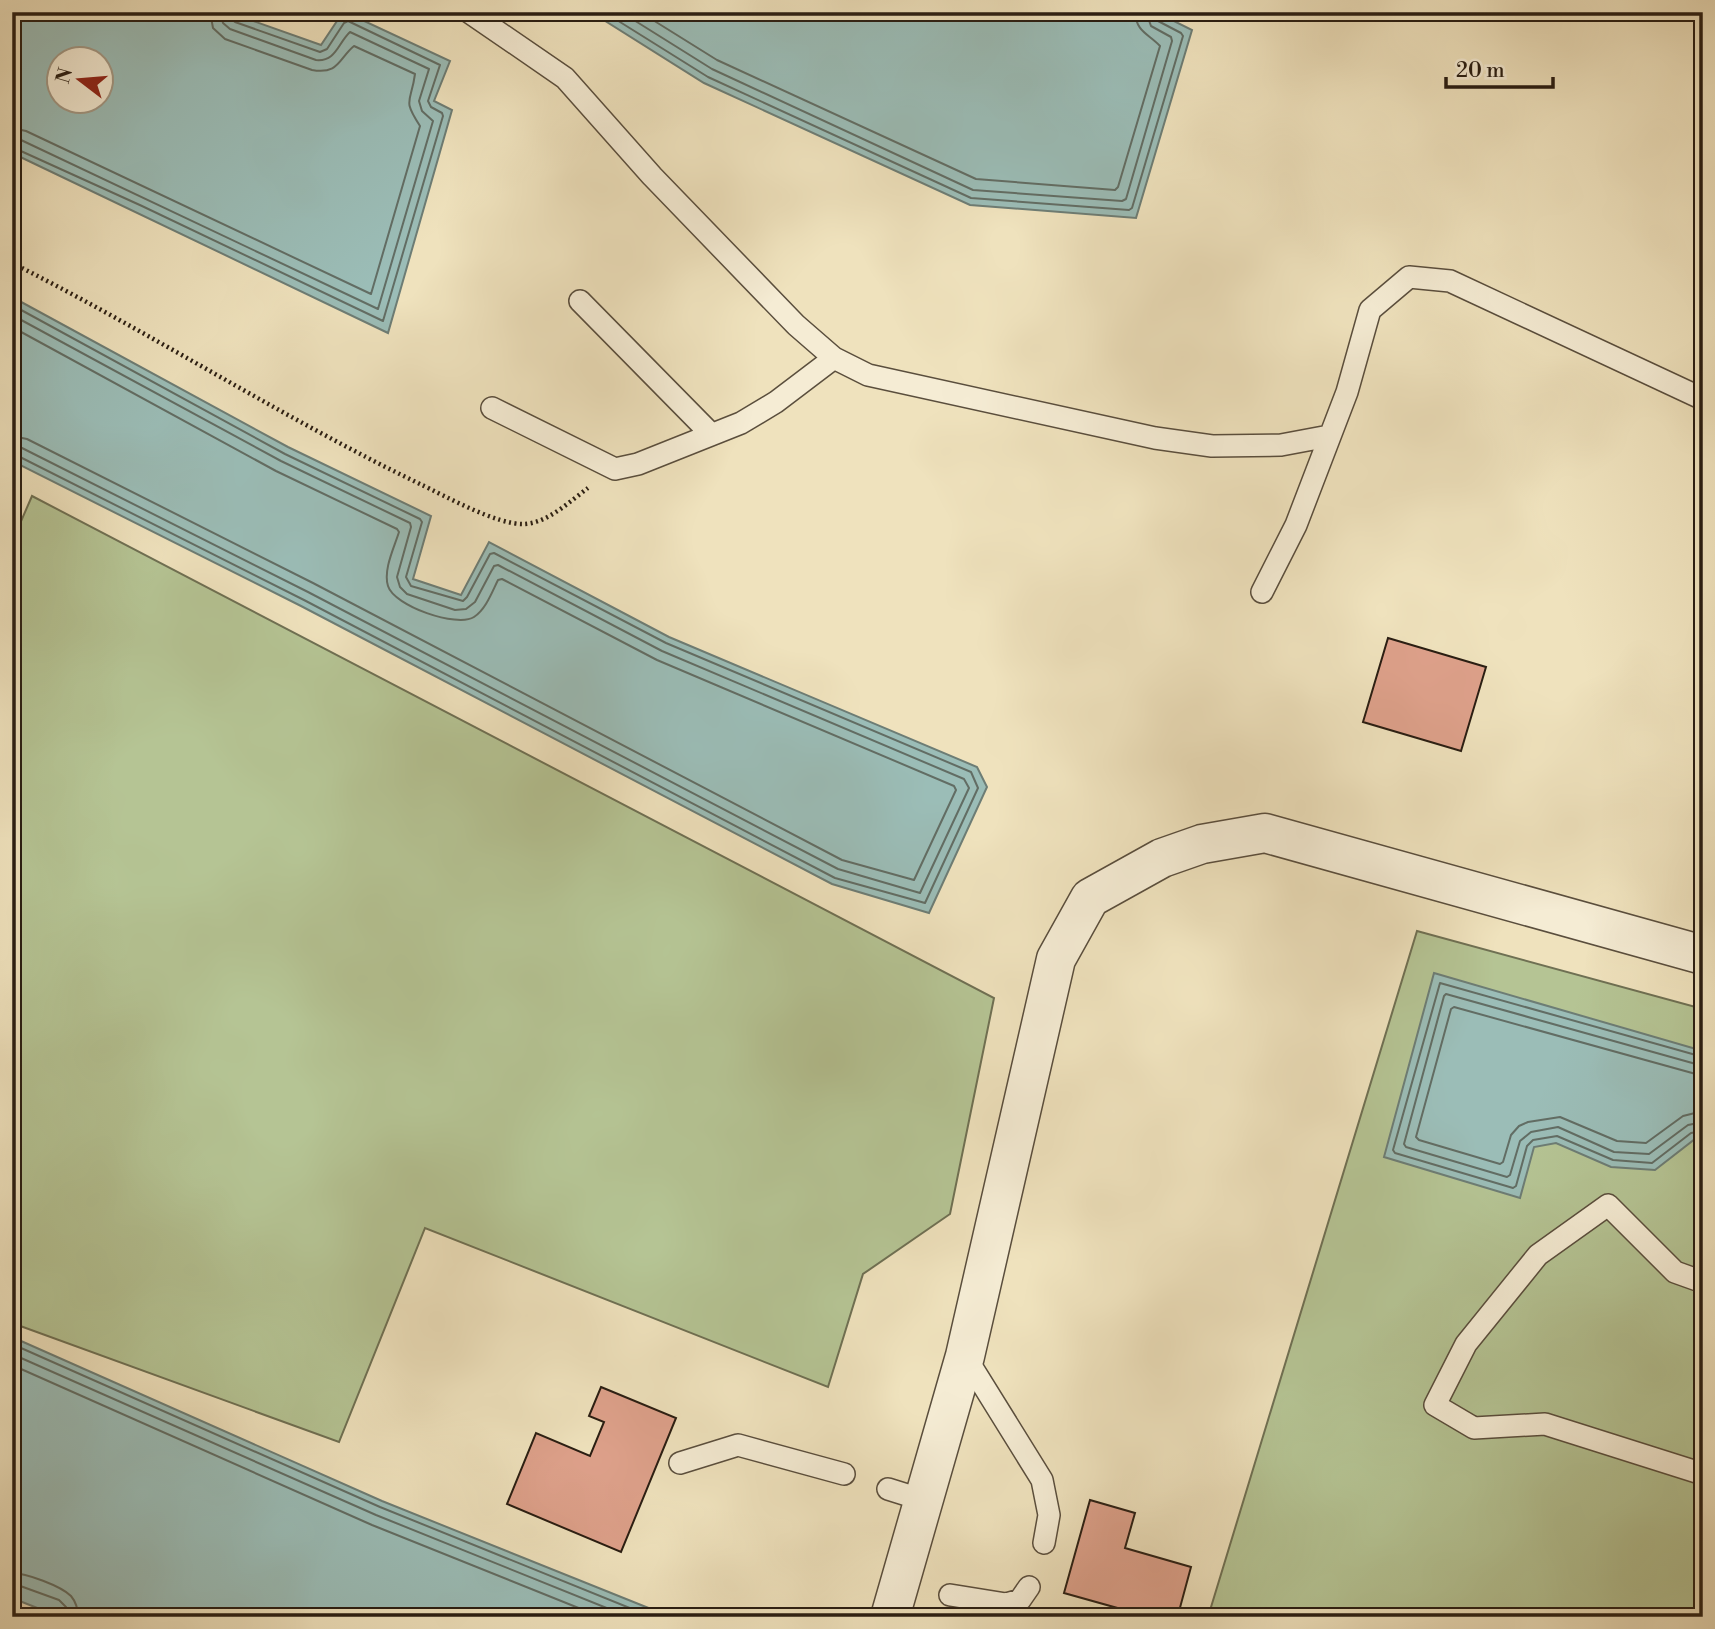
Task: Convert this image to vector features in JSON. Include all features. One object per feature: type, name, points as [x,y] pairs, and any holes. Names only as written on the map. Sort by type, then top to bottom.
[{"type":"street","points":[[890,1617],[906,1494],[965,1356],[1056,959],[1090,898],[1162,858],[1202,844],[1265,833],[1703,955]]},
{"type":"lane","points":[[469,12],[565,78],[652,177],[796,325],[834,358],[868,375],[1155,438],[1212,446],[1281,445],[1329,436]]},
{"type":"lane","points":[[1262,592],[1296,525],[1347,392],[1370,310],[1409,277],[1450,281],[1703,399]]},
{"type":"lane","points":[[580,301],[711,434]]},
{"type":"lane","points":[[492,408],[615,470],[638,464],[741,423],[776,402],[834,358]]},
{"type":"lane","points":[[1703,1283],[1675,1272],[1608,1205],[1538,1255],[1466,1344],[1435,1405],[1474,1427],[1545,1424],[1703,1474]]},
{"type":"lane","points":[[965,1356],[1042,1480],[1049,1515],[1044,1543]]},
{"type":"lane","points":[[680,1463],[738,1445],[844,1474]]},
{"type":"lane","points":[[950,1595],[1006,1604],[1020,1600],[1029,1587]]},
{"type":"path","points":[[12,264],[384,467],[464,506],[502,519],[524,524],[547,517],[615,470]]},
{"type":"green space","points":[[32,496],[994,998],[950,1214],[863,1274],[828,1387],[425,1228],[339,1442],[12,1323],[12,542]]},
{"type":"green space","points":[[1417,931],[1703,1009],[1703,1617],[1208,1617]]},
{"type":"water","points":[[25,12],[228,12],[321,45],[345,12],[450,61],[434,101],[452,110],[388,333],[12,153],[12,39]]},
{"type":"water","points":[[591,12],[1156,12],[1192,30],[1136,218],[970,205],[704,83]]},
{"type":"water","points":[[12,297],[288,447],[431,516],[413,579],[461,595],[489,542],[669,637],[977,767],[987,787],[929,913],[832,884],[301,606],[12,461]]},
{"type":"water","points":[[1434,973],[1703,1051],[1703,1137],[1695,1139],[1655,1170],[1611,1167],[1556,1143],[1534,1147],[1520,1198],[1384,1157]]},
{"type":"water","points":[[12,1337],[382,1501],[671,1617],[60,1617],[12,1598]]},
{"type":"building","points":[[1388,638],[1486,667],[1461,751],[1363,722]]},
{"type":"building","points":[[601,1387],[676,1418],[621,1552],[507,1504],[536,1433],[590,1456],[604,1422],[589,1416]]},
{"type":"building","points":[[1090,1500],[1135,1513],[1125,1548],[1191,1567],[1178,1615],[1184,1617],[1118,1617],[1121,1609],[1064,1593]]}]
